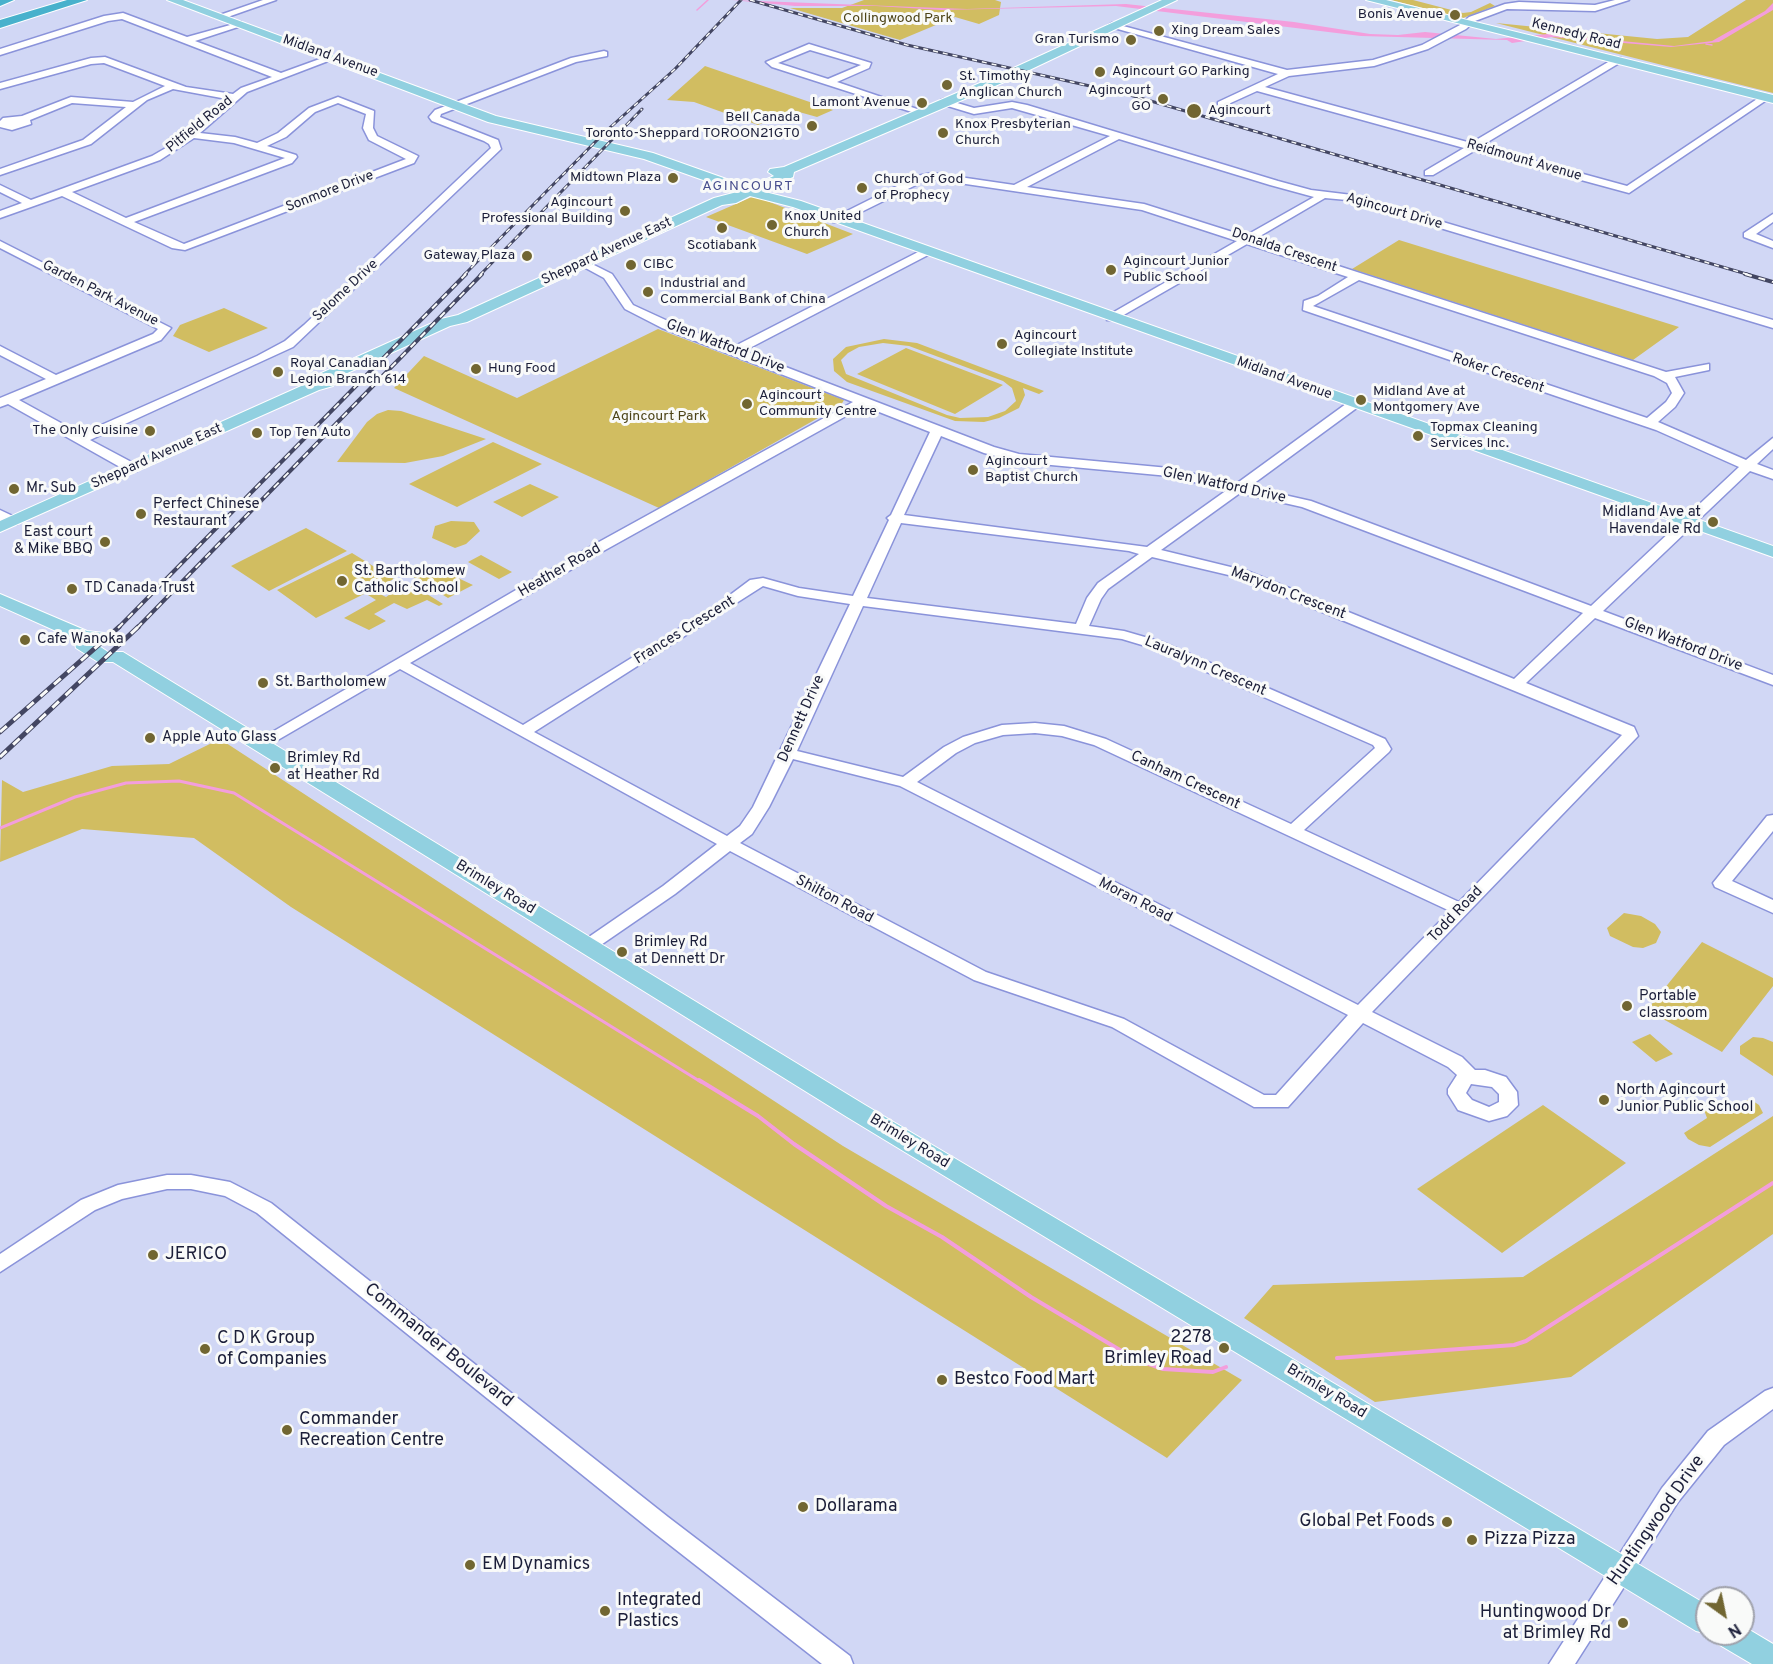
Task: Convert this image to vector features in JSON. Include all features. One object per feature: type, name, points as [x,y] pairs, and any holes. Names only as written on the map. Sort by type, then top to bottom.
[{"type":"highway","points":[[0,2],[8,0]]},
{"type":"highway","points":[[0,7],[25,0]]},
{"type":"highway","points":[[0,14],[48,0]]},
{"type":"highway","points":[[0,24],[81,0]]},
{"type":"main road","name":"Midland Avenue","points":[[173,0],[488,115],[685,161],[748,187],[926,252],[1773,552]]},
{"type":"main road","name":"Kennedy Road","points":[[1372,0],[1770,98]]},
{"type":"main road","name":"Sheppard Avenue East","points":[[4,521],[132,468],[315,386],[336,381],[456,327],[462,319],[718,201],[731,200],[748,187],[788,174],[787,170],[1081,43],[1112,26],[1166,2]]},
{"type":"main road","name":"Brimley Road","points":[[0,599],[84,636],[82,644],[105,658],[116,656],[856,1111],[1695,1614]]},
{"type":"main road","points":[[1749,1646],[1773,1660]]},
{"type":"street","points":[[219,17],[272,0]]},
{"type":"street","points":[[1221,104],[1287,73],[1374,63],[1436,42],[1469,24],[1493,15],[1494,10],[1519,5],[1600,8],[1625,0]]},
{"type":"street","points":[[0,52],[118,16],[279,76]]},
{"type":"street","points":[[185,41],[238,24]]},
{"type":"street","points":[[1112,26],[1287,73]]},
{"type":"street","points":[[830,82],[866,66],[866,63],[809,47],[771,62],[830,82],[921,112]]},
{"type":"street","points":[[457,104],[574,60],[604,54]]},
{"type":"street","name":"Pitfield Road","points":[[0,214],[148,162],[176,147],[233,97],[250,87],[331,58]]},
{"type":"street","points":[[0,86],[100,60],[109,60],[172,86],[202,94],[233,97]]},
{"type":"street","points":[[1429,173],[1618,60]]},
{"type":"street","points":[[0,172],[87,142],[148,95],[172,86]]},
{"type":"street","name":"Reidmount Avenue","points":[[1258,88],[1629,190],[1770,98]]},
{"type":"street","points":[[22,118],[71,100],[135,105]]},
{"type":"street","name":"Sonmore Drive","points":[[63,192],[176,246],[192,245],[410,161],[413,156],[374,138],[368,128],[371,113],[338,100],[312,110],[282,135],[260,146]]},
{"type":"street","name":"Agincourt Drive","points":[[944,102],[974,111],[1024,106],[1274,183],[1322,194],[1348,197],[1773,324]]},
{"type":"street","name":"Salome Drive","points":[[81,439],[261,359],[290,344],[308,328],[496,149],[494,142],[435,118],[440,111],[457,104]]},
{"type":"street","points":[[127,221],[288,162],[292,157],[260,146],[219,137],[191,135]]},
{"type":"street","points":[[1016,188],[1119,136]]},
{"type":"street","name":"Donalda Crescent","points":[[837,220],[929,176],[1144,207],[1641,366],[1665,376]]},
{"type":"street","points":[[0,188],[31,204]]},
{"type":"street","points":[[1112,318],[1322,194]]},
{"type":"street","points":[[1773,217],[1748,235],[1773,245]]},
{"type":"street","name":"Garden Park Avenue","points":[[0,244],[165,328],[157,337],[4,401]]},
{"type":"street","points":[[734,351],[926,252]]},
{"type":"street","name":"Glen Watford Drive","points":[[584,263],[608,276],[629,307],[734,351],[989,450],[1019,458],[1169,472],[1238,486],[1306,504],[1773,680]]},
{"type":"street","name":"Roker Crescent","points":[[1357,276],[1322,298],[1308,303],[1307,308],[1649,423],[1773,475]]},
{"type":"street","points":[[0,350],[54,380]]},
{"type":"street","points":[[1649,423],[1671,404],[1678,393],[1665,376],[1705,367]]},
{"type":"street","points":[[4,401],[81,439],[132,468]]},
{"type":"street","name":"Heather Road","points":[[258,745],[593,551],[864,401]]},
{"type":"street","points":[[1081,629],[1094,598],[1103,586],[1354,404]]},
{"type":"street","name":"Dennett Drive","points":[[589,945],[730,844],[746,830],[788,753],[894,518],[937,430]]},
{"type":"street","points":[[1517,684],[1773,442]]},
{"type":"street","name":"Marydon Crescent","points":[[894,518],[1149,551],[1242,574],[1628,730]]},
{"type":"street","name":"Frances Crescent","points":[[525,731],[719,610],[755,584],[769,582],[798,592],[857,601]]},
{"type":"street","name":"Lauralynn Crescent","points":[[857,601],[1124,635],[1157,645],[1379,742],[1383,749],[1293,831]]},
{"type":"street","name":"Shilton Road","points":[[401,664],[730,844],[980,976],[1108,1019],[1261,1102],[1281,1102]]},
{"type":"street","name":"Canham Crescent","points":[[906,783],[950,750],[969,740],[1002,730],[1048,728],[1100,742],[1461,910]]},
{"type":"street","name":"Todd Road","points":[[1281,1102],[1360,1014],[1630,736],[1628,730]]},
{"type":"street","name":"Moran Road","points":[[788,753],[906,783],[1455,1062],[1470,1077]]},
{"type":"street","points":[[1773,820],[1721,883],[1773,907]]},
{"type":"street","name":"Commander Boulevard","points":[[0,1264],[88,1205],[118,1192],[167,1182],[191,1182],[230,1189],[264,1208],[660,1524],[842,1664]]},
{"type":"street","name":"Huntingwood Drive","points":[[1562,1664],[1670,1495],[1716,1438],[1773,1397]]},
{"type":"green space","name":"Collingwood Park","points":[[864,0],[995,0],[1001,2],[999,15],[979,24],[955,17],[900,40],[790,8],[842,8]]},
{"type":"green space","points":[[1391,0],[1413,0],[1463,13],[1471,12],[1490,3],[1495,6],[1463,18]]},
{"type":"green space","points":[[1746,0],[1773,0],[1773,93],[1496,23],[1657,39],[1688,37]]},
{"type":"green space","points":[[705,66],[833,110],[817,117],[792,110],[758,125],[694,102],[667,100]]},
{"type":"green space","points":[[754,196],[853,234],[807,254],[706,217]]},
{"type":"green space","points":[[1399,240],[1679,327],[1633,360],[1352,269]]},
{"type":"green space","points":[[224,308],[268,328],[209,352],[173,336],[180,325]]},
{"type":"green space","name":"Agincourt Park","points":[[658,329],[844,400],[841,405],[659,508],[394,388],[424,356],[517,398]]},
{"type":"green space","points":[[884,339],[917,343],[1044,391],[1039,394],[1023,388],[1025,395],[1019,408],[999,418],[984,422],[955,421],[847,382],[834,371],[833,359],[846,347]],"holes":[[[883,343],[909,346],[1003,381],[1012,388],[1016,401],[1005,411],[988,417],[960,418],[947,415],[846,374],[841,360],[859,347]]]},
{"type":"green space","points":[[906,348],[1003,385],[955,414],[857,374]]},
{"type":"green space","points":[[388,410],[401,411],[486,439],[443,456],[405,463],[337,462],[367,422],[377,414]]},
{"type":"green space","points":[[493,442],[542,464],[457,507],[409,484]]},
{"type":"green space","points":[[530,484],[559,497],[522,517],[493,502]]},
{"type":"green space","points":[[451,521],[474,522],[480,531],[466,544],[455,548],[432,538],[435,526]]},
{"type":"green space","points":[[306,528],[347,551],[269,591],[231,566]]},
{"type":"green space","points":[[352,553],[394,579],[316,618],[277,590]]},
{"type":"green space","points":[[481,555],[512,572],[499,579],[468,562]]},
{"type":"green space","points":[[405,567],[443,571],[473,585],[448,598],[410,575]]},
{"type":"green space","points":[[411,584],[443,604],[439,606],[427,600],[407,609],[394,603],[374,614],[386,621],[369,630],[344,618],[376,600],[368,595],[374,591],[386,597],[403,585]]},
{"type":"green space","points":[[220,739],[843,1146],[1242,1380],[1167,1458],[291,907],[194,838],[82,829],[0,862],[2,780],[23,792],[112,766],[169,764]]},
{"type":"green space","points":[[1624,913],[1641,916],[1655,924],[1661,932],[1656,943],[1643,948],[1633,947],[1610,936],[1607,928]]},
{"type":"green space","points":[[1702,942],[1773,978],[1773,986],[1722,1052],[1647,1010]]},
{"type":"green space","points":[[1650,1034],[1673,1054],[1656,1062],[1632,1042]]},
{"type":"green space","points":[[1753,1037],[1773,1042],[1773,1076],[1740,1054],[1740,1046]]},
{"type":"green space","points":[[1750,1099],[1759,1105],[1763,1113],[1710,1147],[1699,1145],[1688,1139],[1684,1133],[1707,1118],[1704,1110],[1716,1103],[1730,1107]]},
{"type":"green space","points":[[1543,1105],[1626,1163],[1502,1253],[1417,1189]]},
{"type":"green space","points":[[1773,1116],[1773,1234],[1571,1377],[1375,1402],[1244,1318],[1273,1285],[1523,1277]]},
{"type":"shaded area","points":[[732,0],[967,9],[1126,4],[1294,22],[1370,34],[1398,35],[1425,32],[1496,39],[1548,34],[1674,46],[1712,41],[1765,11],[1773,3],[1773,10],[1719,42],[1671,47],[1552,37],[1512,43],[1507,40],[1361,36],[1116,6],[941,10],[876,6],[795,6]]},
{"type":"waterway","points":[[697,10],[708,0]]},
{"type":"waterway","points":[[1706,44],[1712,45]]},
{"type":"waterway","points":[[0,828],[75,797],[126,783],[179,781],[234,793],[701,1082]]},
{"type":"waterway","points":[[699,1080],[758,1116],[794,1144],[886,1206],[942,1237],[1031,1297],[1135,1359],[1163,1369],[1213,1372],[1226,1367]]},
{"type":"waterway","points":[[1337,1358],[1514,1345],[1526,1341],[1773,1183]]},
{"type":"railway","points":[[464,275],[604,133],[675,69],[741,0]]},
{"type":"railway","points":[[750,0],[907,45],[1130,95],[1750,275]]},
{"type":"railway","points":[[480,275],[642,109]]},
{"type":"railway","points":[[119,627],[466,274]]},
{"type":"railway","points":[[138,627],[482,274]]},
{"type":"railway","points":[[1745,274],[1773,282]]},
{"type":"railway","points":[[0,732],[119,627]]},
{"type":"railway","points":[[0,757],[138,627]]},
{"type":"place","name":"Bonis Avenue","points":[[1455,15]]},
{"type":"place","name":"Xing Dream Sales","points":[[1159,31]]},
{"type":"place","name":"Gran Turismo","points":[[1131,40]]},
{"type":"place","name":"Agincourt GO Parking","points":[[1100,72]]},
{"type":"place","name":"St. Timothy Anglican Church","points":[[947,85]]},
{"type":"place","name":"Agincourt GO","points":[[1163,99]]},
{"type":"place","name":"Lamont Avenue","points":[[922,103]]},
{"type":"place","name":"Agincourt","points":[[1194,111]]},
{"type":"place","name":"Bell Canada Toronto-Sheppard TOROON21GT0","points":[[812,126]]},
{"type":"place","name":"Knox Presbyterian Church","points":[[943,133]]},
{"type":"place","name":"Midtown Plaza","points":[[673,178]]},
{"type":"place","name":"Church of God of Prophecy","points":[[862,188]]},
{"type":"place","name":"Agincourt Professional Building","points":[[625,211]]},
{"type":"place","name":"Knox United Church","points":[[772,225]]},
{"type":"place","name":"Scotiabank","points":[[722,228]]},
{"type":"place","name":"Gateway Plaza","points":[[527,256]]},
{"type":"place","name":"CIBC","points":[[631,265]]},
{"type":"place","name":"Agincourt Junior Public School","points":[[1111,270]]},
{"type":"place","name":"Industrial and Commercial Bank of China","points":[[648,292]]},
{"type":"place","name":"Agincourt Collegiate Institute","points":[[1002,344]]},
{"type":"place","name":"Hung Food","points":[[476,369]]},
{"type":"place","name":"Royal Canadian Legion Branch 614","points":[[278,372]]},
{"type":"place","name":"Midland Ave at Montgomery Ave","points":[[1361,400]]},
{"type":"place","name":"Agincourt Community Centre","points":[[747,404]]},
{"type":"place","name":"The Only Cuisine","points":[[150,431]]},
{"type":"place","name":"Top Ten Auto","points":[[257,433]]},
{"type":"place","name":"Topmax Cleaning Services Inc.","points":[[1418,436]]},
{"type":"place","name":"Agincourt Baptist Church","points":[[973,470]]},
{"type":"place","name":"Mr. Sub","points":[[14,489]]},
{"type":"place","name":"Perfect Chinese Restaurant","points":[[141,514]]},
{"type":"place","name":"Midland Ave at Havendale Rd","points":[[1713,522]]},
{"type":"place","name":"East court & Mike BBQ","points":[[105,542]]},
{"type":"place","name":"St. Bartholomew Catholic School","points":[[342,581]]},
{"type":"place","name":"TD Canada Trust","points":[[72,589]]},
{"type":"place","name":"Cafe Wanoka","points":[[25,640]]},
{"type":"place","name":"St. Bartholomew","points":[[263,683]]},
{"type":"place","name":"Apple Auto Glass","points":[[150,738]]},
{"type":"place","name":"Brimley Rd at Heather Rd","points":[[275,768]]},
{"type":"place","name":"Brimley Rd at Dennett Dr","points":[[622,952]]},
{"type":"place","name":"Portable classroom","points":[[1627,1006]]},
{"type":"place","name":"North Agincourt Junior Public School","points":[[1604,1100]]},
{"type":"place","name":"JERICO","points":[[153,1255]]},
{"type":"place","name":"2278 Brimley Road","points":[[1224,1348]]},
{"type":"place","name":"C D K Group of Companies","points":[[205,1349]]},
{"type":"place","name":"Bestco Food Mart","points":[[942,1380]]},
{"type":"place","name":"Commander Recreation Centre","points":[[287,1430]]},
{"type":"place","name":"Dollarama","points":[[803,1507]]},
{"type":"place","name":"Global Pet Foods","points":[[1447,1522]]},
{"type":"place","name":"Pizza Pizza","points":[[1472,1540]]},
{"type":"place","name":"EM Dynamics","points":[[470,1565]]},
{"type":"place","name":"Integrated Plastics","points":[[605,1611]]},
{"type":"place","name":"Huntingwood Dr at Brimley Rd","points":[[1623,1623]]},
{"type":"district","name":"AGINCOURT","points":[[748,187]]}]
